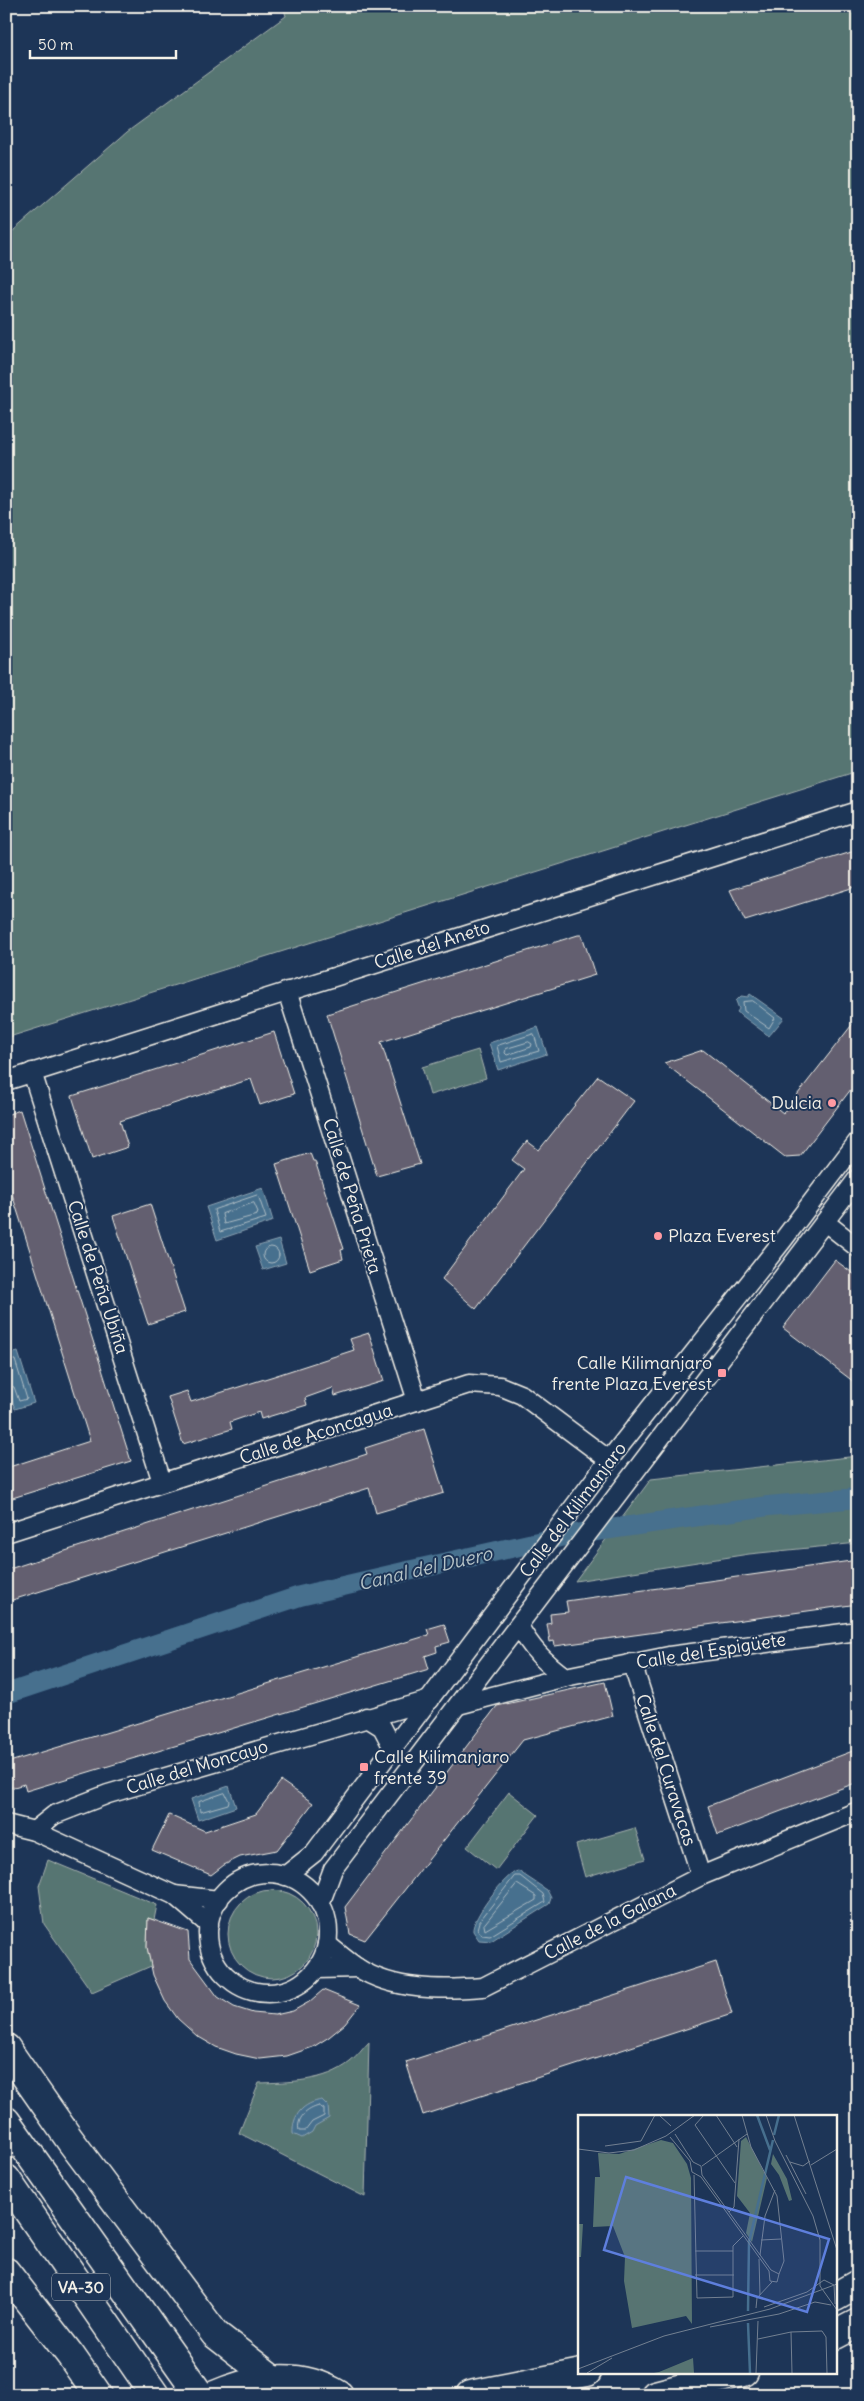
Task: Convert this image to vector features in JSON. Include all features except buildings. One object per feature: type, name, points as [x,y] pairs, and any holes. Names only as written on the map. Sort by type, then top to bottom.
[{"type":"highway","points":[[6,2048],[70,2140],[210,2328],[230,2348],[273,2379]]},
{"type":"highway","name":"VA-30","points":[[6,2121],[181,2371],[200,2395]]},
{"type":"highway","name":"VA-30","points":[[6,2179],[156,2395]]},
{"type":"highway","points":[[6,2272],[71,2356],[98,2395]]},
{"type":"highway","points":[[836,2296],[858,2284]]},
{"type":"highway","points":[[836,2334],[858,2323]]},
{"type":"highway","points":[[470,2395],[578,2374]]},
{"type":"highway","points":[[655,2395],[736,2374]]},
{"type":"highway","points":[[215,2395],[243,2384],[273,2379],[304,2382],[343,2393]]},
{"type":"street","name":"Calle del Aneto","points":[[6,1080],[858,811]]},
{"type":"street","name":"Calle de Peña Prieta","points":[[287,991],[416,1402]]},
{"type":"street","name":"Calle de Peña Ubiña","points":[[32,1072],[162,1482]]},
{"type":"street","name":"Calle del Kilimanjaro","points":[[284,1876],[314,1852],[609,1460],[783,1240],[858,1141]]},
{"type":"street","name":"Calle del Kilimanjaro","points":[[320,1904],[333,1869],[858,1178]]},
{"type":"street","points":[[825,1222],[858,1248]]},
{"type":"street","name":"Calle de Aconcagua","points":[[6,1533],[469,1384],[500,1386],[522,1395],[609,1460]]},
{"type":"street","points":[[519,1626],[529,1645],[546,1663],[565,1677]]},
{"type":"street","name":"Calle del Espigüete","points":[[458,1704],[565,1677],[669,1656],[858,1631]]},
{"type":"street","name":"Calle del Curavacas","points":[[632,1663],[701,1876]]},
{"type":"street","name":"Calle del Moncayo","points":[[34,1832],[54,1816],[108,1794],[366,1717],[430,1700]]},
{"type":"street","points":[[366,1717],[382,1728],[393,1748]]},
{"type":"street","name":"Calle de la Galana","points":[[327,1944],[358,1968],[382,1979],[406,1985],[445,1990],[483,1987],[512,1974],[568,1942],[701,1876],[858,1811]]},
{"type":"street","points":[[6,1824],[34,1832],[174,1895],[209,1924]]},
{"type":"street","points":[[263,1874],[284,1876],[306,1887],[320,1904],[328,1930],[327,1944],[317,1969],[306,1980],[285,1991],[268,1994],[245,1988],[228,1978],[216,1962],[210,1948],[209,1924],[219,1900],[229,1888],[247,1877],[263,1874]]},
{"type":"street","points":[[174,1895],[219,1900]]},
{"type":"street","name":"Calle de la Galana","points":[[317,1969],[358,1968]]},
{"type":"green space","points":[[283,6],[858,6],[858,771],[6,1038],[6,237],[127,132],[286,16]]},
{"type":"green space","points":[[478,1050],[486,1078],[430,1095],[422,1067]]},
{"type":"green space","points":[[858,1456],[858,1543],[749,1554],[575,1581],[651,1479]]},
{"type":"green space","points":[[509,1792],[538,1815],[496,1870],[467,1847]]},
{"type":"green space","points":[[635,1828],[645,1859],[585,1877],[576,1845]]},
{"type":"green space","points":[[48,1860],[157,1905],[154,1920],[148,1918],[147,1947],[151,1966],[92,1992],[44,1924],[39,1886]]},
{"type":"green space","points":[[272,1890],[289,1893],[297,1897],[309,1909],[313,1917],[316,1934],[313,1951],[309,1959],[297,1971],[289,1975],[272,1978],[255,1975],[247,1971],[235,1959],[231,1951],[228,1934],[231,1917],[235,1909],[247,1897],[255,1893]]},
{"type":"green space","points":[[369,2042],[365,2197],[239,2133],[259,2083],[307,2080],[330,2074],[353,2060]]},
{"type":"water","points":[[750,994],[784,1018],[769,1036],[737,1012],[739,1009],[736,1001],[741,996],[748,997]]},
{"type":"water","points":[[538,1027],[547,1054],[498,1070],[489,1043]]},
{"type":"water","points":[[263,1188],[273,1221],[217,1240],[206,1207]]},
{"type":"water","points":[[279,1240],[286,1263],[263,1270],[255,1247]]},
{"type":"water","points":[[18,1352],[34,1403],[15,1409],[9,1390],[6,1390],[6,1355]]},
{"type":"water","points":[[229,1786],[236,1807],[198,1820],[191,1799]]},
{"type":"water","points":[[518,1871],[547,1890],[551,1898],[549,1904],[491,1941],[479,1940],[473,1931],[483,1907],[498,1887],[513,1873]]},
{"type":"water","points":[[322,2100],[328,2106],[329,2118],[315,2126],[312,2132],[302,2138],[293,2134],[294,2121],[300,2111],[309,2104]]},
{"type":"waterway","name":"Canal del Duero","points":[[6,1694],[300,1596],[412,1570],[569,1535],[768,1506],[858,1498]]},
{"type":"place","name":"Dulcia","points":[[832,1103]]},
{"type":"place","name":"Plaza Everest","points":[[658,1236]]},
{"type":"place","name":"Calle Kilimanjaro frente Plaza Everest","points":[[722,1373]]},
{"type":"place","name":"Calle Kilimanjaro frente 39","points":[[364,1767]]}]
